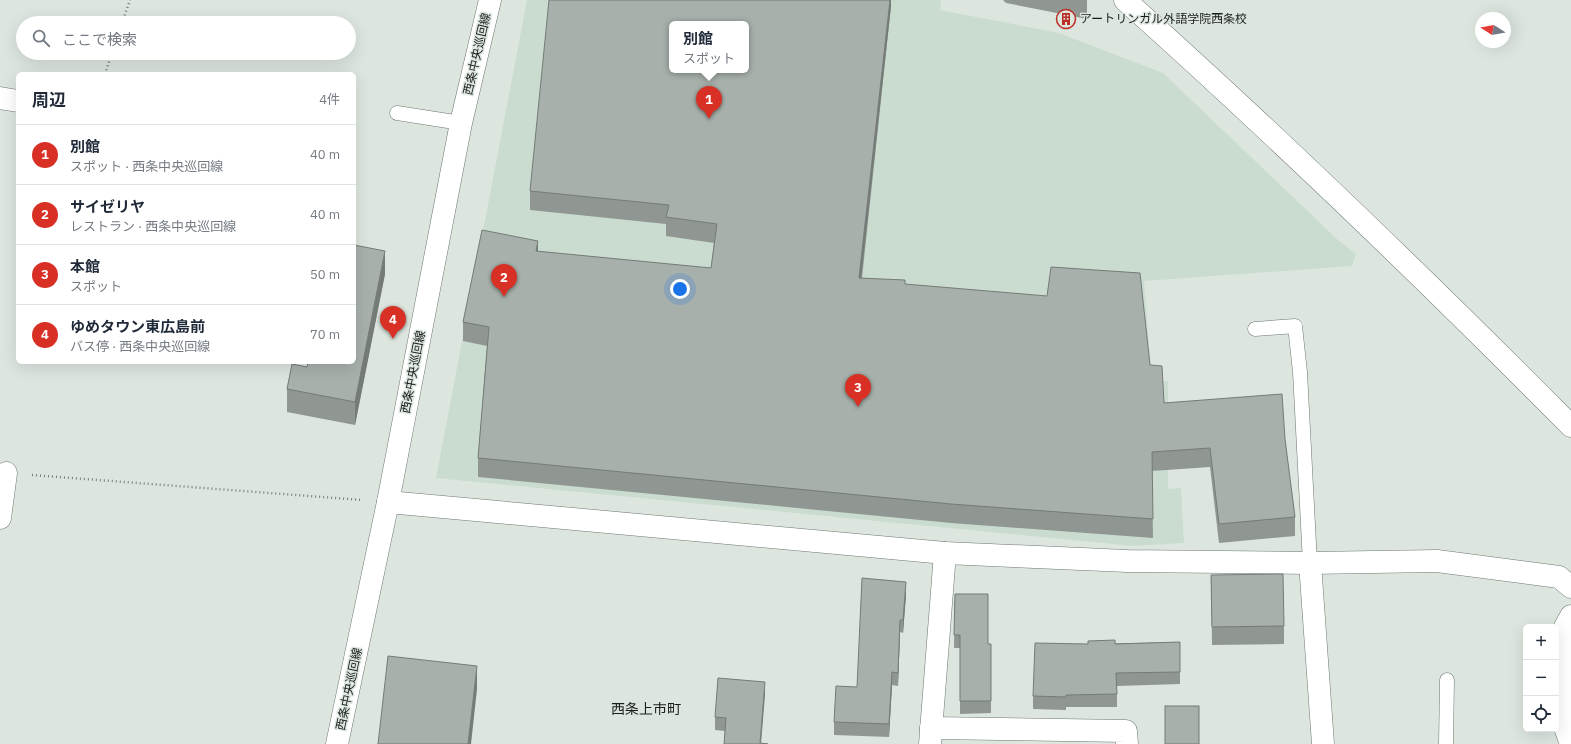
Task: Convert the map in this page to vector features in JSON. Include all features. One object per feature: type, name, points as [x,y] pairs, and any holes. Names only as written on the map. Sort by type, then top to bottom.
[{"type":"street","name":"西条中央巡回線","points":[[337,744],[388,502],[461,123],[490,0]]},
{"type":"street","points":[[1125,0],[1204,71],[1462,316],[1571,426]]},
{"type":"street","points":[[0,98],[16,100]]},
{"type":"street","points":[[0,518],[6,473]]},
{"type":"street","points":[[388,502],[945,553],[1128,561],[1310,563],[1437,561],[1559,577],[1571,587]]},
{"type":"street","points":[[945,553],[930,736],[1126,731],[1127,744]]},
{"type":"street","points":[[1310,563],[1323,744]]},
{"type":"street","points":[[1571,616],[1566,627],[1562,719],[1571,744]]},
{"type":"lane","points":[[397,113],[461,123]]},
{"type":"lane","points":[[1255,329],[1295,326],[1300,372],[1310,563]]},
{"type":"lane","points":[[1446,744],[1447,680]]},
{"type":"path","points":[[124,16],[130,0]]},
{"type":"path","points":[[106,72],[110,60]]},
{"type":"path","points":[[6,473],[388,502]]},
{"type":"shaded area","points":[[527,0],[941,0],[940,10],[1059,33],[1163,73],[1338,240],[1356,254],[1352,266],[1144,281],[1152,382],[1168,381],[1168,489],[1181,488],[1184,543],[1133,546],[436,478]]},
{"type":"building","points":[[549,0],[890,0],[859,278],[905,280],[905,284],[1047,296],[1051,267],[1140,273],[1150,365],[1162,366],[1164,403],[1282,394],[1285,439],[1295,517],[1219,524],[1210,448],[1152,452],[1153,519],[951,504],[478,458],[489,327],[463,322],[482,230],[538,241],[536,251],[711,268],[717,224],[666,217],[669,205],[530,191]]},
{"type":"building","points":[[356,245],[385,251],[355,402],[287,389],[292,364],[307,367],[308,364],[356,364]]},
{"type":"building","points":[[1283,574],[1284,626],[1212,627],[1211,575]]},
{"type":"building","points":[[862,578],[906,582],[903,620],[900,620],[898,673],[892,672],[889,724],[834,722],[836,686],[857,687]]},
{"type":"building","points":[[955,594],[988,594],[988,644],[991,644],[991,701],[960,701],[960,635],[954,635]]},
{"type":"building","points":[[1115,640],[1115,644],[1180,642],[1180,672],[1116,673],[1117,694],[1066,695],[1066,697],[1033,696],[1035,643],[1088,644],[1088,641]]},
{"type":"building","points":[[388,656],[477,666],[468,744],[378,744]]},
{"type":"building","points":[[718,678],[765,682],[760,743],[768,744],[724,744],[726,718],[715,717]]},
{"type":"building","points":[[1165,706],[1199,706],[1199,744],[1165,744]]},
{"type":"place","name":"アートリンガル外語学院西条校","points":[[1066,19]]},
{"type":"place","name":"別館","points":[[709,119]]},
{"type":"place","name":"サイゼリヤ","points":[[504,297]]},
{"type":"place","name":"ゆめタウン東広島前","points":[[393,339]]},
{"type":"place","name":"本館","points":[[858,407]]},
{"type":"district","name":"西条上市町","points":[[646,709]]}]
